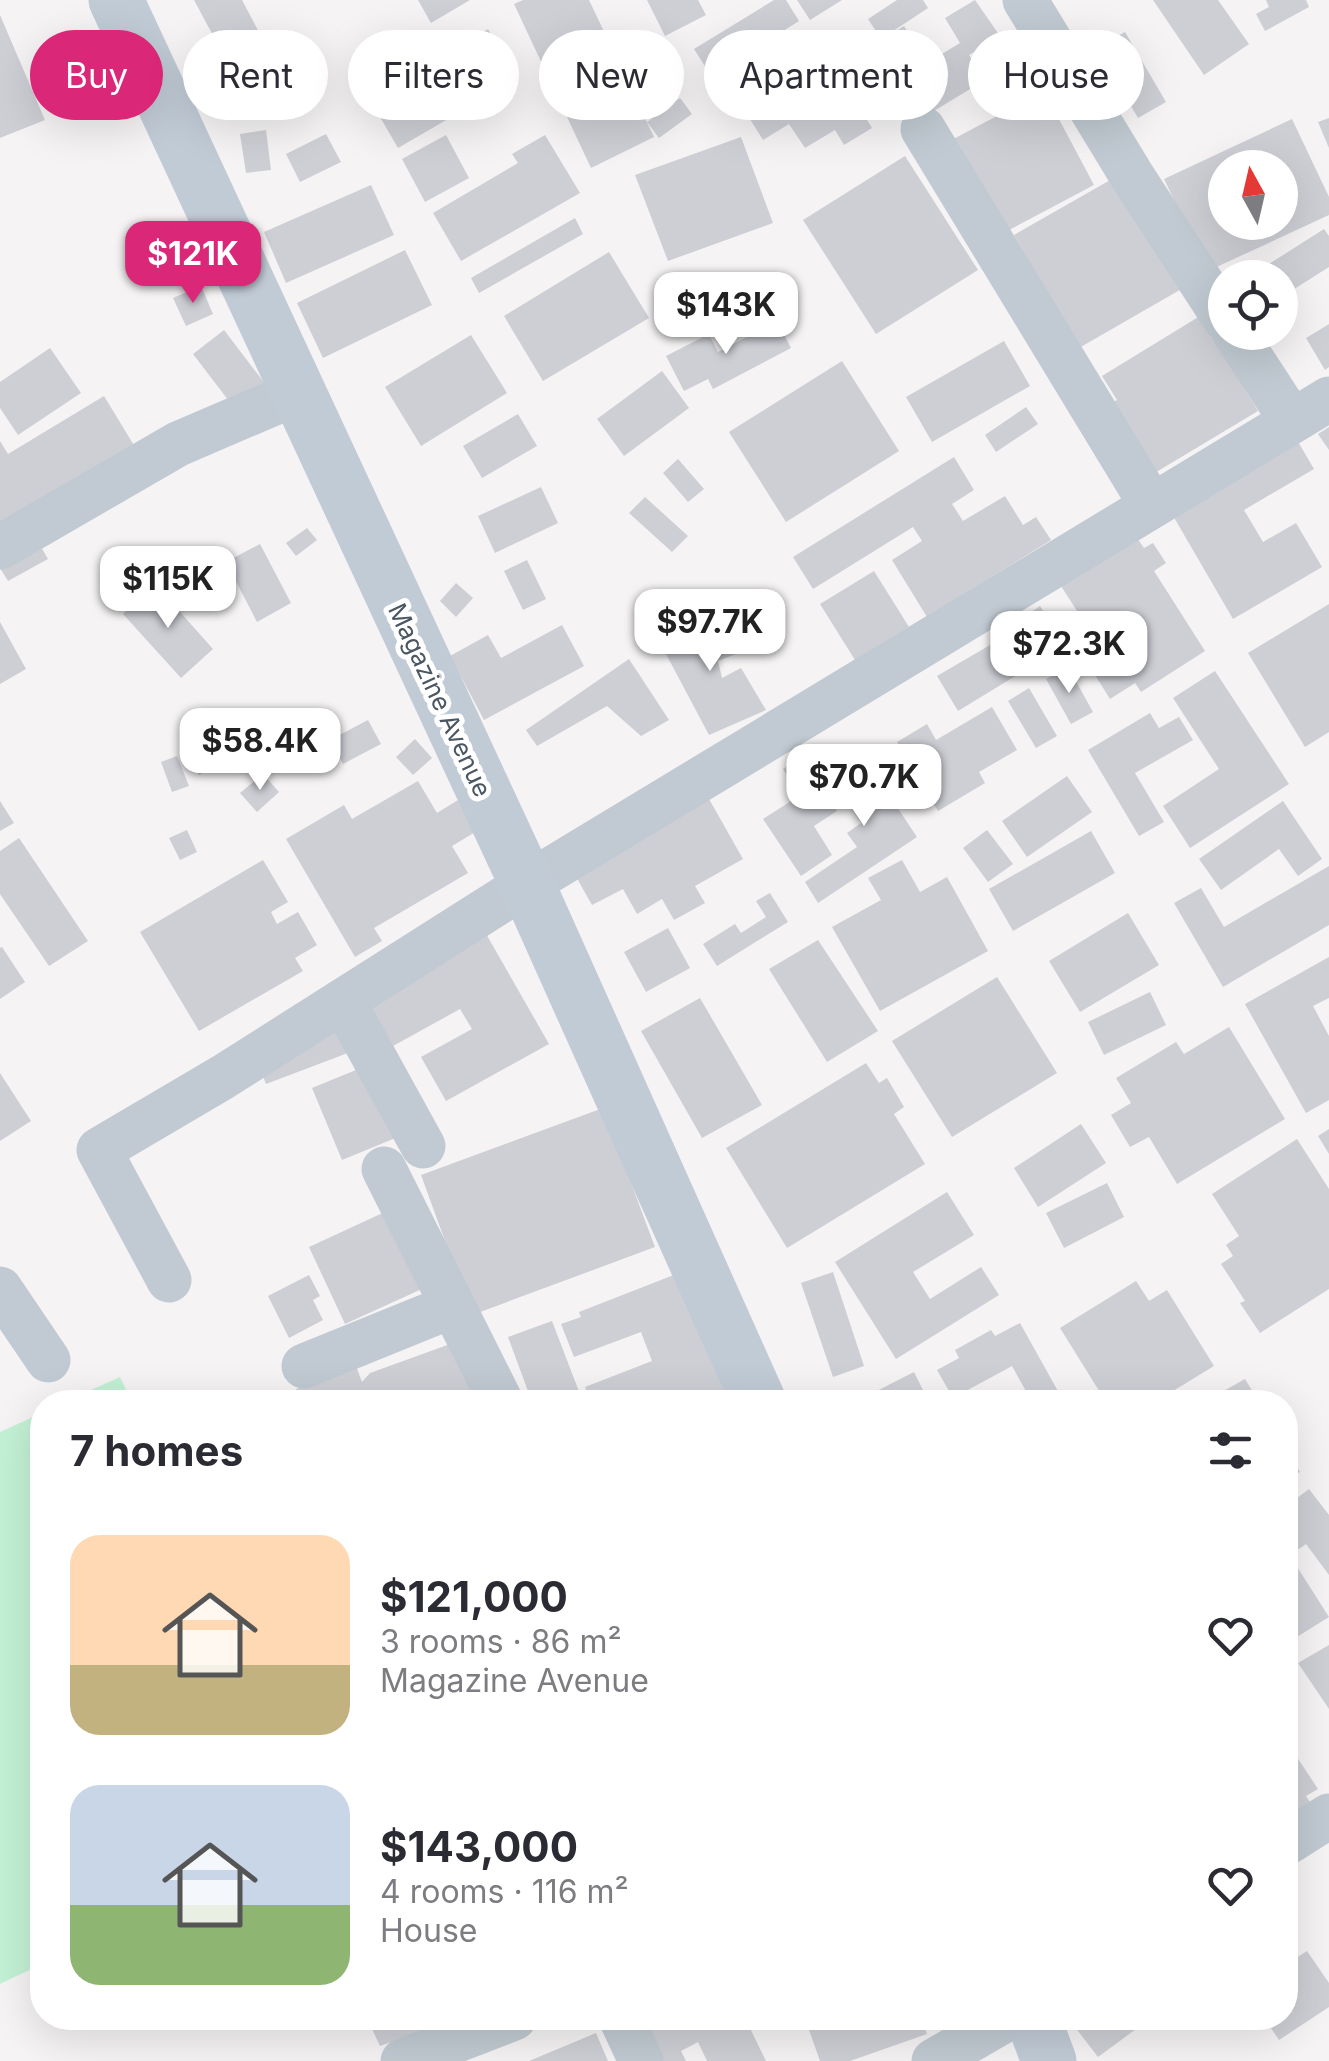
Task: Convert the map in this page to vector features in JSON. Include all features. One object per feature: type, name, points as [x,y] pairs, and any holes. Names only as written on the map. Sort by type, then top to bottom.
[{"type":"street","name":"Magazine Avenue","points":[[116,0],[527,884],[754,1390]]},
{"type":"street","points":[[1024,0],[1208,292]]},
{"type":"street","points":[[924,129],[1152,506]]},
{"type":"street","points":[[169,1280],[100,1150],[223,1078],[527,884],[1310,410],[1252,350]]},
{"type":"street","points":[[0,547],[178,444],[297,392]]},
{"type":"street","points":[[343,1001],[422,1146]]},
{"type":"street","points":[[384,1168],[495,1390]]},
{"type":"street","points":[[0,1289],[48,1360]]},
{"type":"street","points":[[304,1366],[452,1306]]},
{"type":"street","points":[[1298,1836],[1329,1816]]},
{"type":"street","points":[[403,2061],[483,2030]]},
{"type":"street","points":[[627,2030],[641,2061]]},
{"type":"street","points":[[934,2061],[987,2030]]},
{"type":"street","points":[[1038,2030],[1048,2061]]},
{"type":"green space","points":[[120,1377],[126,1390],[91,1390]]},
{"type":"green space","points":[[30,1418],[30,1970],[0,1984],[0,1432]]},
{"type":"building","points":[[194,0],[242,0],[258,30],[210,30]]},
{"type":"building","points":[[418,0],[470,0],[431,23]]},
{"type":"building","points":[[523,0],[589,0],[603,30],[539,30],[539,57],[514,4]]},
{"type":"building","points":[[647,0],[698,0],[706,15],[677,30],[662,30]]},
{"type":"building","points":[[774,0],[786,0],[799,21],[785,30],[725,30]]},
{"type":"building","points":[[797,0],[842,0],[810,20]]},
{"type":"building","points":[[897,0],[923,0],[928,8],[895,30],[875,30],[868,19]]},
{"type":"building","points":[[975,0],[996,30],[968,30],[968,90],[948,102],[948,50],[960,43],[945,18]]},
{"type":"building","points":[[1153,0],[1218,0],[1249,44],[1204,75]]},
{"type":"building","points":[[1266,0],[1306,0],[1309,7],[1265,31],[1256,14],[1269,7]]},
{"type":"building","points":[[0,15],[30,85],[30,120],[45,120],[0,138]]},
{"type":"building","points":[[704,43],[704,65],[694,49]]},
{"type":"building","points":[[1144,64],[1166,102],[1144,115]]},
{"type":"building","points":[[684,103],[692,114],[684,120]]},
{"type":"building","points":[[1329,118],[1329,148],[1318,122]]},
{"type":"building","points":[[1292,119],[1329,197],[1329,215],[1298,229],[1298,150],[1226,150]]},
{"type":"building","points":[[382,120],[446,120],[398,148]]},
{"type":"building","points":[[568,120],[646,120],[654,137],[591,168]]},
{"type":"building","points":[[650,120],[684,120],[659,138],[647,122]]},
{"type":"building","points":[[750,120],[867,120],[872,128],[844,145],[835,130],[805,148],[789,124],[763,140]]},
{"type":"building","points":[[989,120],[1059,120],[1094,185],[994,238],[944,144]]},
{"type":"building","points":[[266,130],[271,170],[246,173],[240,134]]},
{"type":"building","points":[[326,134],[341,162],[300,182],[286,154]]},
{"type":"building","points":[[446,135],[469,178],[425,202],[402,159]]},
{"type":"building","points":[[545,135],[580,193],[461,261],[433,213],[518,163],[512,154]]},
{"type":"building","points":[[741,137],[773,223],[668,261],[635,175]]},
{"type":"building","points":[[905,156],[978,270],[876,334],[803,220]]},
{"type":"building","points":[[1208,158],[1208,240],[1275,240],[1232,260],[1208,260],[1208,271],[1164,179]]},
{"type":"building","points":[[1119,175],[1185,287],[1079,348],[1014,235]]},
{"type":"building","points":[[371,185],[394,235],[286,283],[264,232]]},
{"type":"building","points":[[575,218],[583,234],[479,293],[471,278]]},
{"type":"building","points":[[1324,229],[1329,236],[1329,267],[1298,287],[1298,260],[1275,260]]},
{"type":"building","points":[[405,250],[432,305],[323,358],[297,303]]},
{"type":"building","points":[[609,252],[649,318],[543,381],[504,316]]},
{"type":"building","points":[[727,273],[756,318],[721,340],[691,295]]},
{"type":"building","points":[[201,286],[213,314],[186,326],[173,298]]},
{"type":"building","points":[[1200,316],[1208,329],[1208,350],[1221,350],[1258,411],[1138,483],[1103,408],[1117,400],[1102,376]]},
{"type":"building","points":[[777,321],[791,348],[713,389],[708,379],[684,391],[666,356],[709,334],[718,352]]},
{"type":"building","points":[[1329,324],[1329,367],[1325,370],[1306,338]]},
{"type":"building","points":[[224,330],[266,385],[235,409],[193,354]]},
{"type":"building","points":[[471,335],[507,393],[421,446],[385,387]]},
{"type":"building","points":[[1004,341],[1030,386],[932,442],[906,397]]},
{"type":"building","points":[[50,348],[81,393],[18,435],[0,408],[0,382]]},
{"type":"building","points":[[842,361],[899,451],[786,522],[729,432]]},
{"type":"building","points":[[662,371],[689,408],[624,456],[597,419]]},
{"type":"building","points":[[104,396],[135,447],[0,528],[0,441],[8,454]]},
{"type":"building","points":[[1026,407],[1038,424],[996,452],[985,435]]},
{"type":"building","points":[[518,414],[537,446],[482,478],[463,446]]},
{"type":"building","points":[[1329,427],[1329,450],[1318,434]]},
{"type":"building","points":[[1297,440],[1314,469],[1244,510],[1263,542],[1296,523],[1322,567],[1233,619],[1172,514]]},
{"type":"building","points":[[954,457],[974,490],[952,504],[963,521],[1005,496],[1023,525],[1036,517],[1051,540],[927,617],[892,560],[922,541],[913,527],[813,589],[793,557]]},
{"type":"building","points":[[678,459],[704,489],[688,502],[663,473]]},
{"type":"building","points":[[541,487],[558,523],[495,553],[478,516]]},
{"type":"building","points":[[645,497],[688,536],[672,552],[629,513]]},
{"type":"building","points":[[307,528],[317,540],[296,556],[286,543]]},
{"type":"building","points":[[1137,538],[1144,548],[1153,543],[1166,563],[1154,571],[1205,651],[1141,692],[1135,683],[1110,699],[1085,659],[1141,624],[1136,617],[1097,642],[1061,586]]},
{"type":"building","points":[[37,540],[48,559],[8,581],[0,568]]},
{"type":"building","points":[[260,544],[291,603],[257,622],[226,562]]},
{"type":"building","points":[[527,560],[546,599],[523,610],[504,571]]},
{"type":"building","points":[[874,571],[909,627],[855,660],[820,604]]},
{"type":"building","points":[[456,583],[473,598],[456,617],[440,601]]},
{"type":"building","points":[[156,585],[213,649],[181,678],[123,614]]},
{"type":"building","points":[[1329,604],[1329,732],[1305,747],[1248,653]]},
{"type":"building","points":[[1040,606],[1057,632],[1037,645],[1020,620]]},
{"type":"building","points":[[709,613],[736,654],[718,661],[722,678],[741,668],[766,710],[709,735],[657,637]]},
{"type":"building","points":[[0,622],[26,669],[0,684]]},
{"type":"building","points":[[562,625],[584,666],[484,720],[450,656],[488,635],[501,658]]},
{"type":"building","points":[[997,641],[1017,675],[958,711],[937,676]]},
{"type":"building","points":[[629,659],[669,720],[641,736],[607,706],[537,746],[526,730]]},
{"type":"building","points":[[1068,667],[1093,712],[1071,724],[1046,679]]},
{"type":"building","points":[[1215,671],[1289,784],[1190,848],[1163,806],[1219,769],[1173,698]]},
{"type":"building","points":[[1029,688],[1057,736],[1036,748],[1008,701]]},
{"type":"building","points":[[992,707],[1017,750],[979,772],[985,783],[938,811],[897,742],[927,724],[936,740]]},
{"type":"building","points":[[1150,713],[1159,728],[1179,717],[1193,740],[1135,773],[1164,822],[1139,836],[1088,750]]},
{"type":"building","points":[[368,720],[381,744],[343,764],[330,740]]},
{"type":"building","points":[[246,727],[257,753],[232,763],[221,737]]},
{"type":"building","points":[[415,739],[432,758],[413,775],[396,757]]},
{"type":"building","points":[[193,747],[207,770],[199,775],[185,752]]},
{"type":"building","points":[[817,747],[829,765],[795,788],[783,769]]},
{"type":"building","points":[[177,756],[189,786],[172,792],[161,762]]},
{"type":"building","points":[[863,756],[917,837],[818,903],[805,882],[857,847],[847,833],[861,823],[830,778]]},
{"type":"building","points":[[263,774],[279,792],[257,812],[240,793]]},
{"type":"building","points":[[1067,776],[1092,812],[1027,857],[1002,821]]},
{"type":"building","points":[[418,781],[437,813],[458,800],[477,831],[452,846],[468,873],[374,928],[382,941],[355,957],[286,839],[344,805],[352,819]]},
{"type":"building","points":[[819,783],[837,811],[814,826],[832,855],[801,876],[763,819]]},
{"type":"building","points":[[709,799],[743,859],[695,886],[705,903],[674,920],[662,899],[637,914],[623,889],[592,905],[574,873]]},
{"type":"building","points":[[0,801],[14,823],[0,831]]},
{"type":"building","points":[[1283,801],[1322,859],[1298,876],[1279,849],[1221,890],[1199,859]]},
{"type":"building","points":[[187,830],[197,852],[180,860],[169,838]]},
{"type":"building","points":[[987,830],[1013,864],[988,882],[963,848]]},
{"type":"building","points":[[1091,831],[1115,873],[1013,931],[989,889]]},
{"type":"building","points":[[19,838],[88,941],[49,966],[0,894],[0,851]]},
{"type":"building","points":[[263,860],[288,902],[271,912],[277,924],[298,912],[317,945],[295,958],[303,971],[199,1031],[140,932]]},
{"type":"building","points":[[902,860],[920,892],[947,877],[988,951],[880,1011],[832,927],[881,900],[868,878]]},
{"type":"building","points":[[1329,866],[1329,925],[1223,987],[1174,903],[1201,888],[1224,927]]},
{"type":"building","points":[[770,893],[788,922],[717,966],[703,944],[735,924],[741,933],[766,917],[756,901]]},
{"type":"building","points":[[1128,913],[1159,965],[1080,1012],[1049,961]]},
{"type":"building","points":[[668,928],[690,968],[646,992],[624,952]]},
{"type":"building","points":[[485,932],[549,1044],[446,1101],[421,1057],[472,1029],[460,1009],[393,1046],[366,998]]},
{"type":"building","points":[[818,940],[878,1031],[827,1062],[769,969]]},
{"type":"building","points":[[0,948],[25,982],[0,999]]},
{"type":"building","points":[[1329,957],[1329,998],[1313,1006],[1329,1036],[1329,1100],[1306,1113],[1245,1004]]},
{"type":"building","points":[[997,977],[1057,1073],[952,1137],[892,1041]]},
{"type":"building","points":[[1150,992],[1166,1025],[1104,1055],[1088,1022]]},
{"type":"building","points":[[700,998],[762,1105],[702,1138],[641,1031]]},
{"type":"building","points":[[352,1023],[361,1048],[266,1084],[256,1059]]},
{"type":"building","points":[[1229,1027],[1285,1119],[1177,1184],[1149,1137],[1130,1147],[1111,1115],[1131,1103],[1116,1078],[1176,1042],[1184,1054]]},
{"type":"building","points":[[866,1063],[879,1083],[887,1078],[904,1107],[894,1114],[925,1164],[787,1248],[726,1148]]},
{"type":"building","points":[[368,1065],[398,1137],[342,1160],[312,1088]]},
{"type":"building","points":[[0,1073],[31,1121],[0,1141]]},
{"type":"building","points":[[603,1108],[655,1247],[472,1315],[421,1175]]},
{"type":"building","points":[[1081,1124],[1106,1163],[1038,1207],[1014,1168]]},
{"type":"building","points":[[1329,1129],[1329,1154],[1318,1136]]},
{"type":"building","points":[[1297,1139],[1329,1189],[1329,1289],[1260,1333],[1221,1264],[1233,1256],[1226,1245],[1239,1236],[1212,1194]]},
{"type":"building","points":[[1107,1183],[1124,1217],[1064,1248],[1046,1213]]},
{"type":"building","points":[[947,1192],[974,1235],[913,1272],[930,1299],[981,1267],[999,1295],[896,1359],[835,1262]]},
{"type":"building","points":[[387,1211],[424,1288],[345,1324],[309,1247]]},
{"type":"building","points":[[684,1271],[729,1390],[586,1390],[585,1387],[652,1361],[641,1332],[574,1357],[561,1324],[581,1317],[579,1312]]},
{"type":"building","points":[[833,1272],[864,1366],[833,1377],[801,1283]]},
{"type":"building","points":[[309,1275],[320,1296],[313,1300],[323,1320],[289,1338],[268,1296]]},
{"type":"building","points":[[1136,1281],[1149,1301],[1167,1290],[1214,1366],[1175,1390],[1099,1390],[1060,1328]]},
{"type":"building","points":[[552,1321],[578,1390],[528,1390],[508,1337]]},
{"type":"building","points":[[1020,1323],[1057,1390],[1025,1390],[1012,1366],[968,1390],[948,1390],[937,1370],[959,1358],[955,1350],[991,1330],[995,1336]]},
{"type":"building","points":[[464,1339],[483,1390],[296,1389],[356,1366],[362,1382],[370,1373]]},
{"type":"building","points":[[914,1372],[923,1390],[879,1390]]},
{"type":"building","points":[[1245,1379],[1252,1390],[1225,1390]]},
{"type":"building","points":[[1309,1489],[1329,1515],[1329,1575],[1306,1544],[1298,1548],[1298,1497]]},
{"type":"building","points":[[1298,1568],[1329,1617],[1298,1636]]},
{"type":"building","points":[[1329,1645],[1329,1709],[1298,1663]]},
{"type":"building","points":[[1298,1759],[1318,1789],[1306,1796],[1312,1805],[1298,1814]]},
{"type":"building","points":[[1307,1951],[1329,1983],[1329,2007],[1298,2027],[1298,1957]]},
{"type":"building","points":[[373,2030],[425,2030],[380,2046]]},
{"type":"building","points":[[635,2030],[751,2030],[766,2061],[707,2061],[698,2042],[681,2051],[686,2061],[647,2061]]},
{"type":"building","points":[[809,2030],[926,2030],[927,2034],[850,2061],[820,2061]]},
{"type":"building","points":[[1077,2030],[1135,2030],[1098,2057]]},
{"type":"building","points":[[1272,2030],[1294,2030],[1279,2040]]},
{"type":"building","points":[[596,2033],[608,2061],[529,2061]]}]
